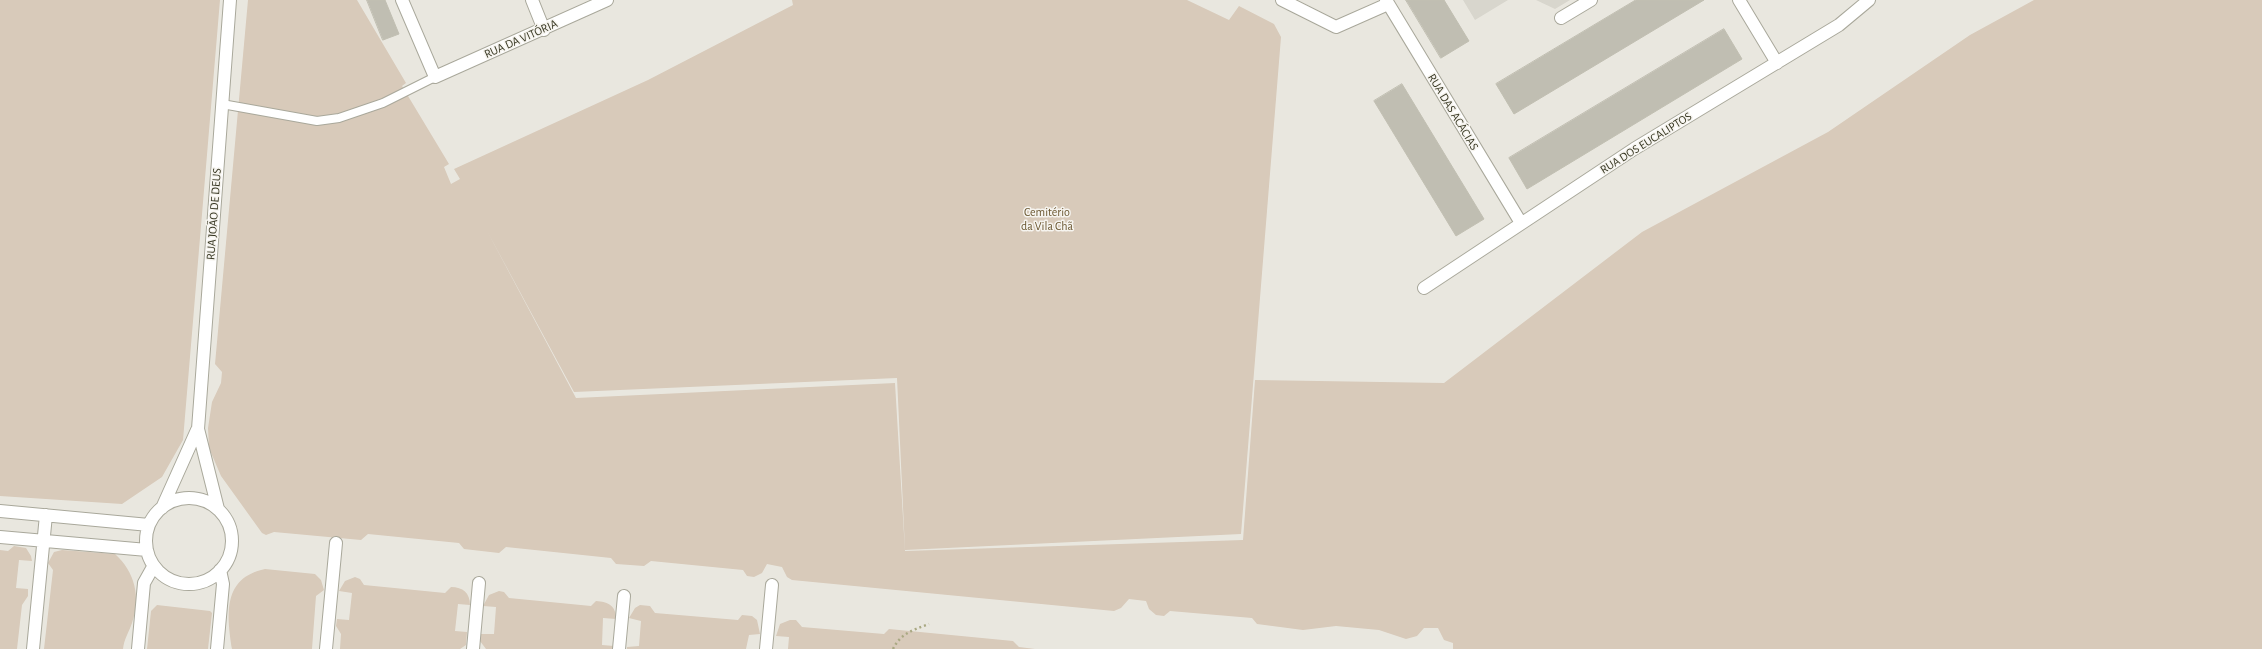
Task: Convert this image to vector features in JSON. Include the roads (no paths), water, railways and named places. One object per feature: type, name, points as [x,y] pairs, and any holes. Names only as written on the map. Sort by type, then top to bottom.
[{"type":"street","name":"RUA JOÃO DE DEUS","points":[[218,509],[198,429],[230,0]]},
{"type":"street","points":[[402,0],[435,77]]},
{"type":"street","points":[[532,0],[544,30]]},
{"type":"street","name":"RUA DA VITÓRIA","points":[[435,77],[544,30],[608,0]]},
{"type":"street","points":[[1561,18],[1591,0]]},
{"type":"street","points":[[1740,0],[1777,63]]},
{"type":"street","name":"RUA DOS EUCALIPTOS","points":[[1424,288],[1634,149],[1839,25],[1869,0]]},
{"type":"street","points":[[1287,1],[1336,27],[1387,2]]},
{"type":"street","name":"RUA DAS ACÁCIAS","points":[[1387,2],[1521,223]]},
{"type":"street","name":"RUA JOÃO DE DEUS","points":[[162,508],[198,429]]},
{"type":"street","points":[[190,498],[204,501],[218,509],[228,523],[231,533],[232,548],[228,559],[220,570],[207,580],[186,584],[173,581],[153,566],[147,550],[146,537],[149,525],[162,508],[174,501],[190,498]]},
{"type":"street","points":[[0,511],[149,525]]},
{"type":"street","points":[[34,649],[46,515]]},
{"type":"street","points":[[0,537],[147,550]]},
{"type":"street","points":[[326,649],[336,543]]},
{"type":"street","points":[[138,649],[144,583],[153,566]]},
{"type":"street","points":[[217,649],[224,584],[220,570]]},
{"type":"street","points":[[473,649],[479,583]]},
{"type":"street","points":[[766,649],[772,585]]},
{"type":"street","points":[[619,649],[624,596]]},
{"type":"lane","points":[[222,104],[317,121],[339,118],[383,103],[435,77]]},
{"type":"park label","name":"Cemitério da Vila Chã","points":[[1047,219]]}]
